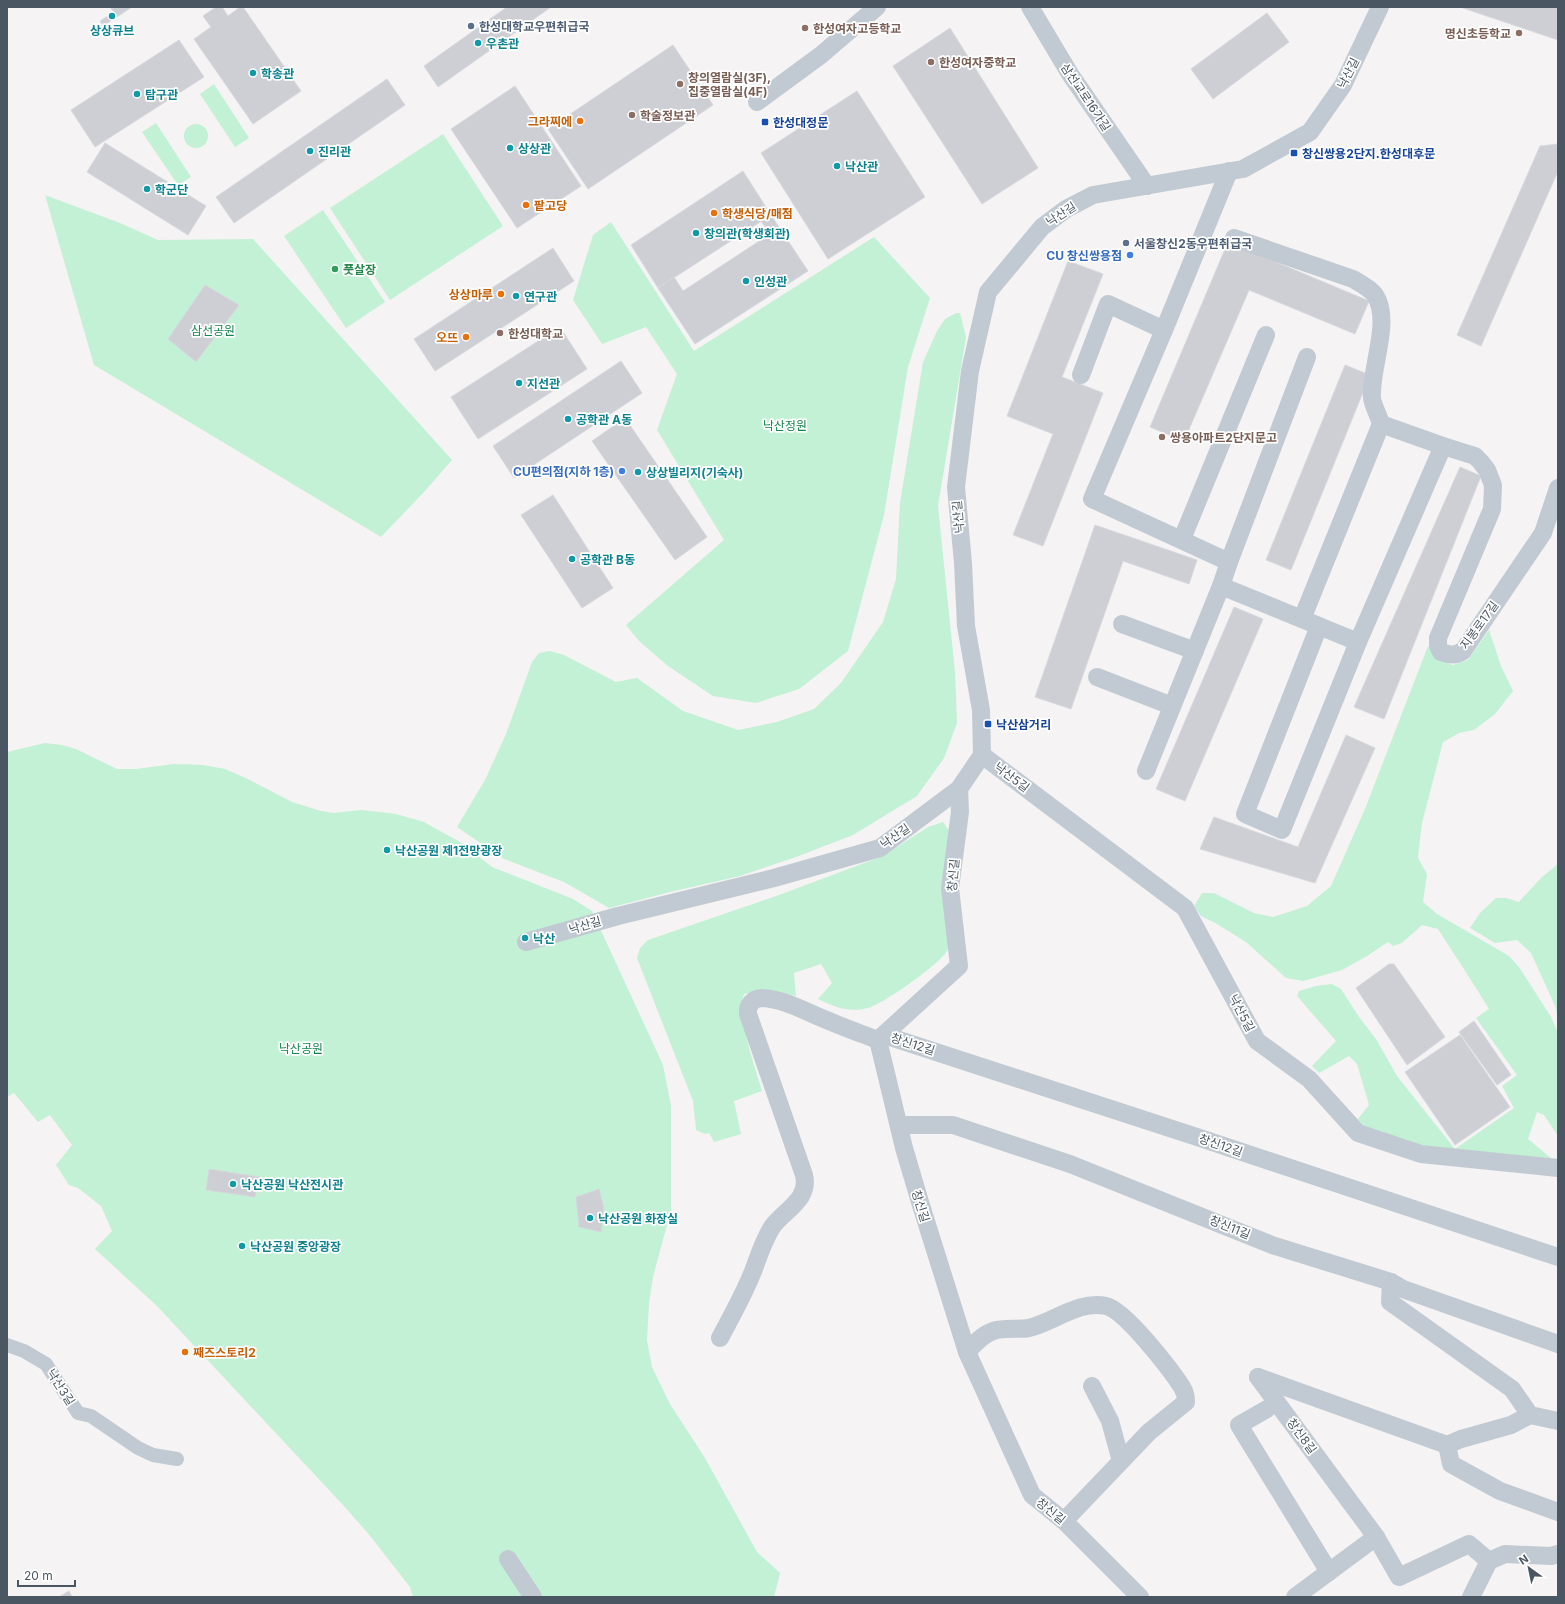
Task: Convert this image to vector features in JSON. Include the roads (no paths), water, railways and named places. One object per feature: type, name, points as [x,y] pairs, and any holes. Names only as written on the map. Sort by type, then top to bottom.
[{"type":"street","points":[[756,102],[821,55],[877,7]]},
{"type":"street","name":"삼선교로16가길","points":[[1030,7],[1070,74],[1146,186]]},
{"type":"street","name":"낙산길","points":[[526,942],[618,916],[774,878],[880,848],[959,789],[982,755],[981,710],[966,626],[963,563],[956,487],[970,371],[988,292],[1042,227],[1066,209],[1093,195],[1243,169],[1310,132],[1343,85],[1380,7]]},
{"type":"street","points":[[1229,171],[1164,330],[1092,498],[1229,562]]},
{"type":"street","points":[[1234,238],[1353,279],[1365,286],[1375,295],[1380,306],[1382,327],[1376,357],[1372,398],[1382,424],[1302,619]]},
{"type":"street","points":[[1081,375],[1108,304],[1164,330]]},
{"type":"street","points":[[1182,539],[1266,335]]},
{"type":"street","points":[[1146,770],[1221,586],[1307,357]]},
{"type":"street","points":[[1320,626],[1245,814],[1282,830],[1358,642],[1443,446],[1382,424]]},
{"type":"street","name":"지봉로17길","points":[[1443,446],[1475,456],[1487,470],[1492,485],[1492,509],[1438,638],[1438,646],[1441,652],[1449,655],[1457,654],[1463,651],[1543,533],[1558,488]]},
{"type":"street","points":[[1221,586],[1358,642]]},
{"type":"street","points":[[1122,624],[1195,651]]},
{"type":"street","points":[[1097,677],[1172,706]]},
{"type":"street","name":"낙산5길","points":[[982,755],[1185,908],[1257,1041],[1309,1079],[1358,1133],[1421,1154],[1558,1168]]},
{"type":"street","name":"창신길","points":[[959,789],[960,812],[950,888],[959,966],[881,1037],[899,1125],[920,1202],[967,1352],[1032,1495],[1064,1521],[1140,1597]]},
{"type":"street","name":"창신12길","points":[[720,1338],[746,1287],[766,1236],[781,1217],[797,1202],[806,1185],[804,1175],[748,1014],[749,1005],[752,1001],[761,998],[788,1004],[830,1022],[1197,1137],[1558,1257]]},
{"type":"street","name":"창신11길","points":[[899,1125],[953,1125],[1070,1164],[1272,1245],[1391,1282],[1403,1289],[1558,1344]]},
{"type":"street","points":[[1391,1282],[1390,1302],[1512,1389],[1530,1415]]},
{"type":"street","points":[[967,1352],[983,1336],[991,1332],[1001,1329],[1024,1329],[1035,1326],[1090,1304],[1108,1306],[1117,1311],[1157,1353],[1182,1388],[1186,1395],[1186,1402],[1149,1432],[1064,1521]]},
{"type":"street","name":"낙산3길","points":[[7,1344],[24,1351],[46,1364],[78,1413],[92,1416],[138,1448],[153,1455],[177,1459]]},
{"type":"street","name":"창신8길","points":[[1448,1445],[1258,1377],[1376,1537],[1399,1577],[1469,1544],[1489,1561]]},
{"type":"street","points":[[1092,1386],[1110,1421],[1121,1461]]},
{"type":"street","points":[[1267,1409],[1239,1425],[1329,1572]]},
{"type":"street","points":[[1558,1421],[1530,1415],[1511,1425],[1461,1439],[1448,1445],[1451,1464],[1500,1491],[1558,1512]]},
{"type":"street","points":[[1295,1597],[1376,1537]]},
{"type":"street","points":[[1471,1597],[1489,1561],[1505,1554],[1551,1556],[1558,1554]]},
{"type":"street","points":[[508,1559],[533,1597]]},
{"type":"place","name":"상상큐브","points":[[112,16]]},
{"type":"place","name":"한성대학교우편취급국","points":[[471,26]]},
{"type":"place","name":"한성여자고등학교","points":[[805,28]]},
{"type":"place","name":"명신초등학교","points":[[1519,33]]},
{"type":"place","name":"우촌관","points":[[478,43]]},
{"type":"place","name":"한성여자중학교","points":[[931,62]]},
{"type":"place","name":"학송관","points":[[253,73]]},
{"type":"place","name":"창의열람실(3F), 집중열람실(4F)","points":[[680,84]]},
{"type":"place","name":"탐구관","points":[[137,94]]},
{"type":"place","name":"학술정보관","points":[[632,115]]},
{"type":"place","name":"그라찌에","points":[[580,121]]},
{"type":"place","name":"한성대정문","points":[[765,122]]},
{"type":"place","name":"상상관","points":[[510,148]]},
{"type":"place","name":"진리관","points":[[310,151]]},
{"type":"place","name":"창신쌍용2단지.한성대후문","points":[[1294,153]]},
{"type":"place","name":"낙산관","points":[[837,166]]},
{"type":"place","name":"학군단","points":[[147,189]]},
{"type":"place","name":"팥고당","points":[[526,205]]},
{"type":"place","name":"학생식당/매점","points":[[714,213]]},
{"type":"place","name":"창의관(학생회관)","points":[[696,233]]},
{"type":"place","name":"서울창신2동우편취급국","points":[[1126,243]]},
{"type":"place","name":"CU 창신쌍용점","points":[[1130,255]]},
{"type":"place","name":"풋살장","points":[[335,269]]},
{"type":"place","name":"인성관","points":[[746,281]]},
{"type":"place","name":"상상마루","points":[[501,294]]},
{"type":"place","name":"연구관","points":[[516,296]]},
{"type":"place","name":"한성대학교","points":[[500,333]]},
{"type":"place","name":"오뜨","points":[[466,337]]},
{"type":"place","name":"지선관","points":[[519,383]]},
{"type":"place","name":"공학관 A동","points":[[568,419]]},
{"type":"place","name":"쌍용아파트2단지문고","points":[[1162,437]]},
{"type":"place","name":"CU편의점(지하 1층)","points":[[622,471]]},
{"type":"place","name":"상상빌리지(기숙사)","points":[[638,472]]},
{"type":"place","name":"공학관 B동","points":[[572,559]]},
{"type":"place","name":"낙산삼거리","points":[[988,724]]},
{"type":"place","name":"낙산공원 제1전망광장","points":[[387,850]]},
{"type":"place","name":"낙산","points":[[525,938]]},
{"type":"place","name":"낙산공원 낙산전시관","points":[[233,1184]]},
{"type":"place","name":"낙산공원 화장실","points":[[590,1218]]},
{"type":"place","name":"낙산공원 중앙광장","points":[[242,1246]]},
{"type":"place","name":"째즈스토리2","points":[[185,1352]]},
{"type":"park label","name":"삼선공원","points":[[213,330]]},
{"type":"park label","name":"낙산정원","points":[[785,425]]},
{"type":"park label","name":"낙산공원","points":[[301,1048]]}]
